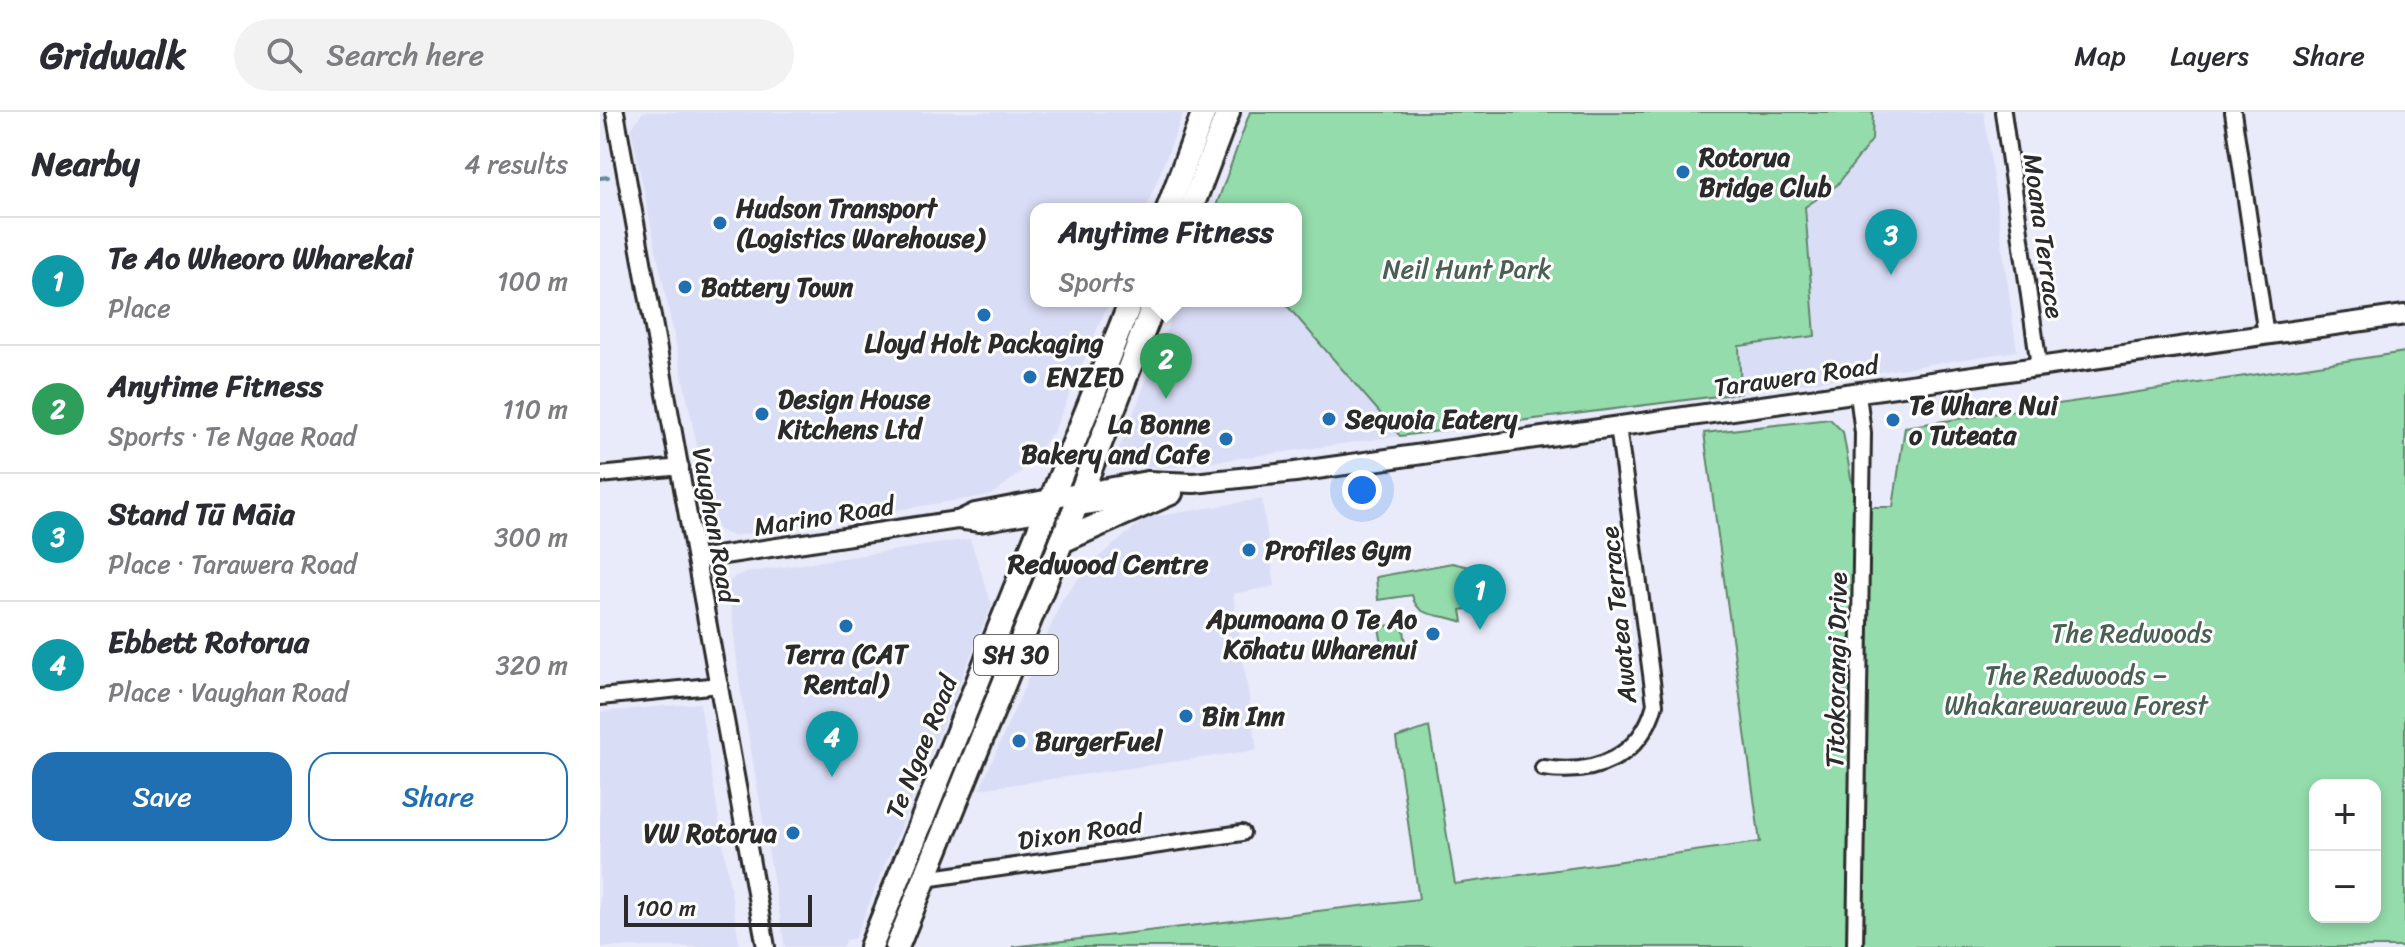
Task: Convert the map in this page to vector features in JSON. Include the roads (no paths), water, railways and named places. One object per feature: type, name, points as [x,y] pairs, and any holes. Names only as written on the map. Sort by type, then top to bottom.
[{"type":"highway","points":[[1170,203],[1204,112]]},
{"type":"highway","points":[[1193,203],[1228,112]]},
{"type":"highway","name":"Te Ngae Road","points":[[871,947],[1129,307]]},
{"type":"highway","name":"Te Ngae Road","points":[[897,947],[1062,541],[1153,307]]},
{"type":"highway","points":[[1062,541],[1171,493]]},
{"type":"main road","name":"Tarawera Road","points":[[1078,500],[1147,481],[1194,483],[1858,394],[2405,315]]},
{"type":"main road","name":"Tarawera Road","points":[[1078,500],[1171,493],[1194,483]]},
{"type":"main road","points":[[1047,505],[1078,500]]},
{"type":"street","name":"Vaughan Road","points":[[615,112],[766,947]]},
{"type":"street","name":"Moana Terrace","points":[[2003,112],[2039,366]]},
{"type":"street","points":[[2233,112],[2266,335]]},
{"type":"street","name":"Tītokorangi Drive","points":[[1855,947],[1863,501],[1863,433],[1858,394]]},
{"type":"street","name":"Awatea Terrace","points":[[1543,768],[1571,770],[1617,758],[1642,737],[1655,704],[1618,426]]},
{"type":"street","points":[[600,475],[681,467]]},
{"type":"street","name":"Marino Road","points":[[697,559],[957,520],[980,523],[1047,505]]},
{"type":"street","points":[[600,697],[720,685]]},
{"type":"street","name":"Dixon Road","points":[[925,879],[1242,833]]},
{"type":"waterway","points":[[600,178],[608,177]]},
{"type":"place","name":"Rotorua Bridge Club","points":[[1683,172]]},
{"type":"place","name":"Hudson Transport (Logistics Warehouse)","points":[[720,223]]},
{"type":"place","name":"Stand Tū Māia","points":[[1891,275]]},
{"type":"place","name":"Battery Town","points":[[685,287]]},
{"type":"place","name":"Lloyd Holt Packaging","points":[[984,315]]},
{"type":"place","name":"ENZED","points":[[1030,377]]},
{"type":"place","name":"Anytime Fitness","points":[[1166,399]]},
{"type":"place","name":"Design House Kitchens Ltd","points":[[762,414]]},
{"type":"place","name":"Sequoia Eatery","points":[[1329,419]]},
{"type":"place","name":"Te Whare Nui o Tuteata","points":[[1893,420]]},
{"type":"place","name":"La Bonne Bakery and Cafe","points":[[1226,439]]},
{"type":"place","name":"Profiles Gym","points":[[1249,550]]},
{"type":"place","name":"Terra (CAT Rental)","points":[[846,626]]},
{"type":"place","name":"Te Ao Wheoro Wharekai","points":[[1480,630]]},
{"type":"place","name":"Apumoana O Te Ao Kōhatu Wharenui","points":[[1433,634]]},
{"type":"place","name":"Bin Inn","points":[[1186,716]]},
{"type":"place","name":"BurgerFuel","points":[[1019,741]]},
{"type":"place","name":"Ebbett Rotorua","points":[[832,777]]},
{"type":"place","name":"VW Rotorua","points":[[793,833]]},
{"type":"district","name":"Redwood Centre","points":[[1108,563]]},
{"type":"park label","name":"Neil Hunt Park","points":[[1467,269]]},
{"type":"park label","name":"The Redwoods","points":[[2132,633]]},
{"type":"park label","name":"The Redwoods – Whakarewarewa Forest","points":[[2076,690]]}]
